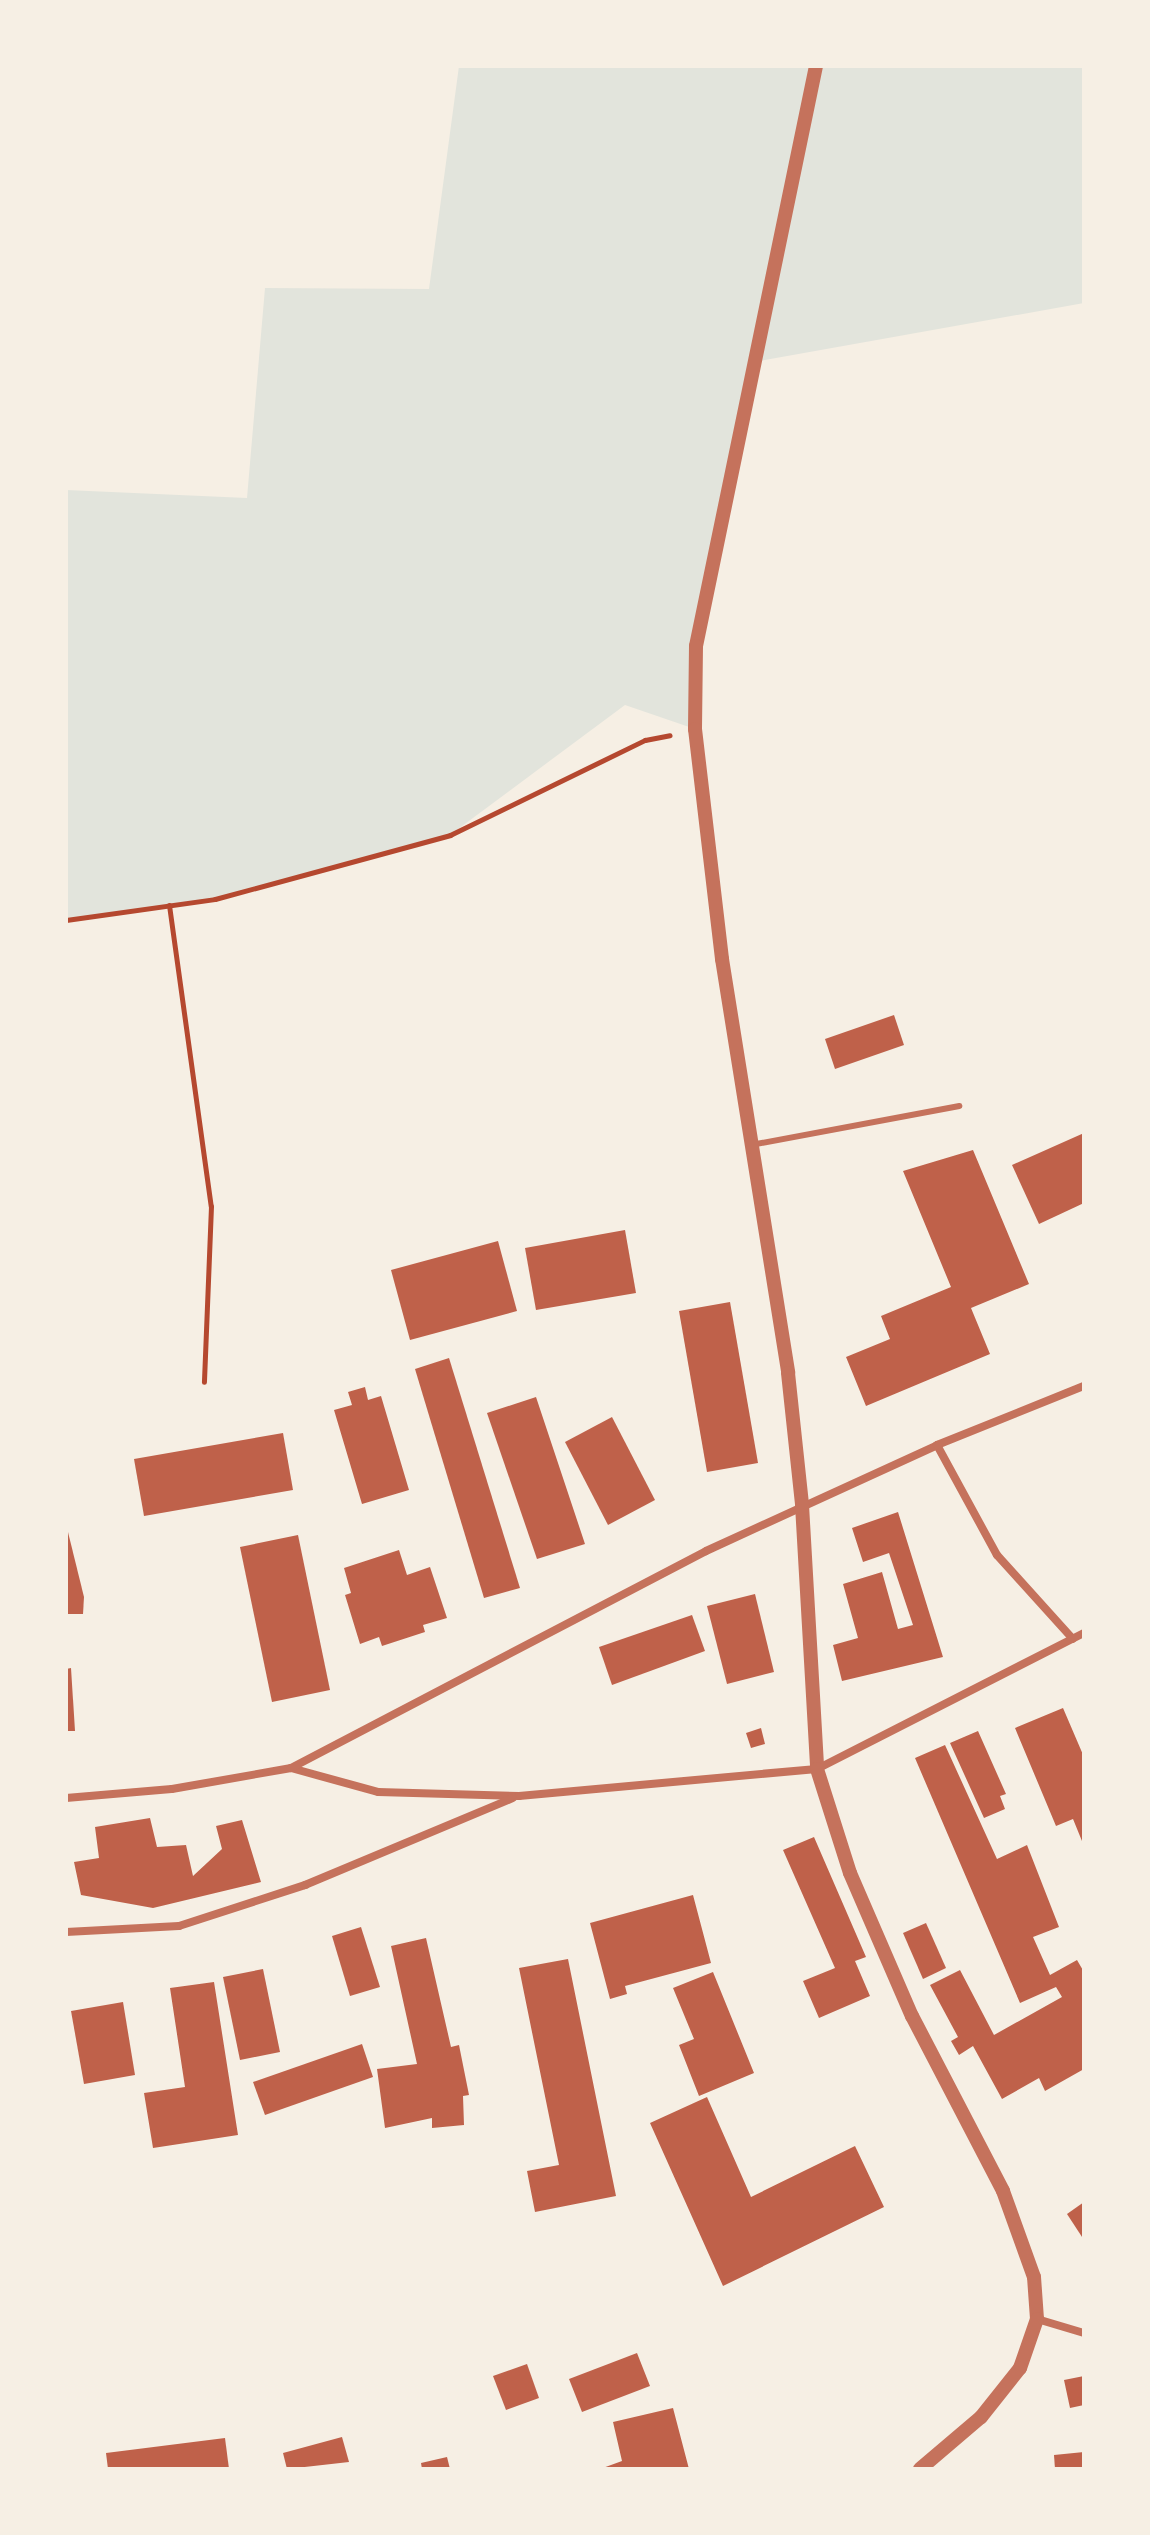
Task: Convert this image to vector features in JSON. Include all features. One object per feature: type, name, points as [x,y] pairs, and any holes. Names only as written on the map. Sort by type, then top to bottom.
[{"type":"street","points":[[816,66],[696,646],[695,729],[751,1145],[788,1373],[802,1505],[817,1769],[850,1873],[912,2016],[1003,2191],[1034,2277],[1037,2319],[1020,2368],[981,2417],[920,2469]]},
{"type":"street","points":[[66,1798],[172,1789],[291,1768],[802,1505],[937,1445],[1084,1386]]},
{"type":"street","points":[[937,1445],[997,1555],[1073,1639]]},
{"type":"street","points":[[291,1768],[378,1792],[519,1796],[817,1769],[1084,1633]]},
{"type":"street","points":[[66,1932],[179,1926],[305,1885],[519,1796]]},
{"type":"street","points":[[1037,2319],[1084,2333]]},
{"type":"lane","points":[[751,1145],[959,1106]]},
{"type":"path","points":[[66,920],[215,899],[450,835],[645,740],[695,729]]},
{"type":"path","points":[[169,905],[211,1206],[204,1382]]},
{"type":"shaded area","points":[[459,66],[1084,66],[1084,303],[754,362],[696,646],[695,729],[625,705],[450,835],[215,899],[66,920],[66,490],[247,498],[265,288],[429,289]]},
{"type":"building","points":[[894,1015],[904,1045],[835,1069],[825,1039]]},
{"type":"building","points":[[1084,1133],[1084,1203],[1039,1224],[1012,1165]]},
{"type":"building","points":[[973,1150],[1029,1284],[971,1308],[990,1354],[866,1406],[846,1357],[890,1339],[881,1316],[951,1287],[903,1171]]},
{"type":"building","points":[[625,1230],[636,1293],[536,1310],[525,1248]]},
{"type":"building","points":[[498,1241],[517,1311],[410,1340],[391,1270]]},
{"type":"building","points":[[730,1302],[758,1463],[707,1472],[679,1311]]},
{"type":"building","points":[[449,1358],[520,1588],[484,1598],[415,1369]]},
{"type":"building","points":[[365,1387],[368,1400],[381,1396],[409,1490],[362,1504],[334,1410],[352,1405],[348,1392]]},
{"type":"building","points":[[536,1397],[585,1544],[537,1559],[487,1413]]},
{"type":"building","points":[[612,1417],[655,1500],[608,1525],[565,1442]]},
{"type":"building","points":[[283,1433],[293,1490],[144,1516],[134,1459]]},
{"type":"building","points":[[898,1512],[943,1657],[842,1681],[833,1645],[858,1638],[843,1584],[882,1572],[898,1629],[913,1625],[889,1553],[863,1562],[852,1528]]},
{"type":"building","points":[[66,1524],[84,1597],[83,1614],[66,1614]]},
{"type":"building","points":[[298,1535],[330,1690],[272,1702],[240,1547]]},
{"type":"building","points":[[399,1550],[407,1575],[430,1567],[447,1618],[423,1625],[425,1632],[382,1646],[379,1637],[360,1644],[345,1595],[351,1593],[344,1568]]},
{"type":"building","points":[[755,1594],[774,1672],[727,1684],[707,1606]]},
{"type":"building","points":[[692,1615],[705,1651],[612,1685],[599,1647]]},
{"type":"building","points":[[71,1668],[75,1731],[66,1731],[66,1669]]},
{"type":"building","points":[[1063,1708],[1084,1757],[1084,1846],[1073,1819],[1056,1826],[1015,1728]]},
{"type":"building","points":[[761,1728],[765,1744],[751,1748],[746,1733]]},
{"type":"building","points":[[978,1731],[1006,1794],[1000,1796],[1005,1809],[984,1818],[950,1743]]},
{"type":"building","points":[[945,1745],[997,1859],[1027,1845],[1059,1927],[1033,1937],[1050,1975],[1077,1960],[1084,1972],[1084,2069],[1045,2091],[1039,2078],[1002,2099],[973,2046],[959,2055],[951,2041],[958,2037],[930,1985],[960,1970],[994,2035],[1062,1997],[1056,1987],[1020,2003],[915,1758]]},
{"type":"building","points":[[150,1818],[157,1847],[186,1845],[193,1876],[222,1849],[216,1826],[242,1820],[261,1882],[153,1908],[81,1895],[74,1862],[99,1858],[95,1827]]},
{"type":"building","points":[[814,1837],[866,1957],[855,1961],[870,1996],[819,2018],[803,1981],[835,1968],[783,1850]]},
{"type":"building","points":[[693,1895],[711,1963],[625,1986],[627,1994],[610,1999],[590,1923]]},
{"type":"building","points":[[926,1923],[946,1968],[923,1979],[903,1933]]},
{"type":"building","points":[[361,1927],[380,1987],[350,1996],[332,1936]]},
{"type":"building","points":[[426,1938],[451,2047],[459,2045],[469,2095],[463,2096],[464,2125],[432,2128],[432,2118],[385,2128],[377,2069],[417,2064],[391,1946]]},
{"type":"building","points":[[568,1959],[616,2196],[535,2212],[527,2171],[559,2165],[519,1968]]},
{"type":"building","points":[[263,1969],[280,2052],[240,2060],[223,1977]]},
{"type":"building","points":[[713,1972],[754,2073],[699,2096],[679,2045],[694,2039],[673,1988]]},
{"type":"building","points":[[214,1982],[238,2135],[153,2148],[144,2093],[185,2087],[170,1988]]},
{"type":"building","points":[[123,2002],[135,2075],[84,2084],[71,2011]]},
{"type":"building","points":[[362,2044],[373,2077],[265,2115],[253,2082]]},
{"type":"building","points":[[707,2097],[751,2197],[855,2146],[884,2207],[723,2286],[650,2123]]},
{"type":"building","points":[[1084,2202],[1084,2240],[1067,2214]]},
{"type":"building","points":[[637,2353],[650,2386],[582,2412],[569,2379]]},
{"type":"building","points":[[527,2364],[539,2398],[506,2410],[493,2376]]},
{"type":"building","points":[[1084,2376],[1084,2405],[1070,2408],[1064,2380]]},
{"type":"building","points":[[673,2408],[689,2469],[600,2469],[622,2461],[613,2422]]},
{"type":"building","points":[[342,2437],[349,2462],[287,2469],[283,2453]]},
{"type":"building","points":[[225,2438],[229,2469],[108,2469],[106,2453]]},
{"type":"building","points":[[1084,2452],[1084,2469],[1055,2469],[1054,2455]]},
{"type":"building","points":[[447,2457],[450,2469],[422,2469],[421,2463]]}]
